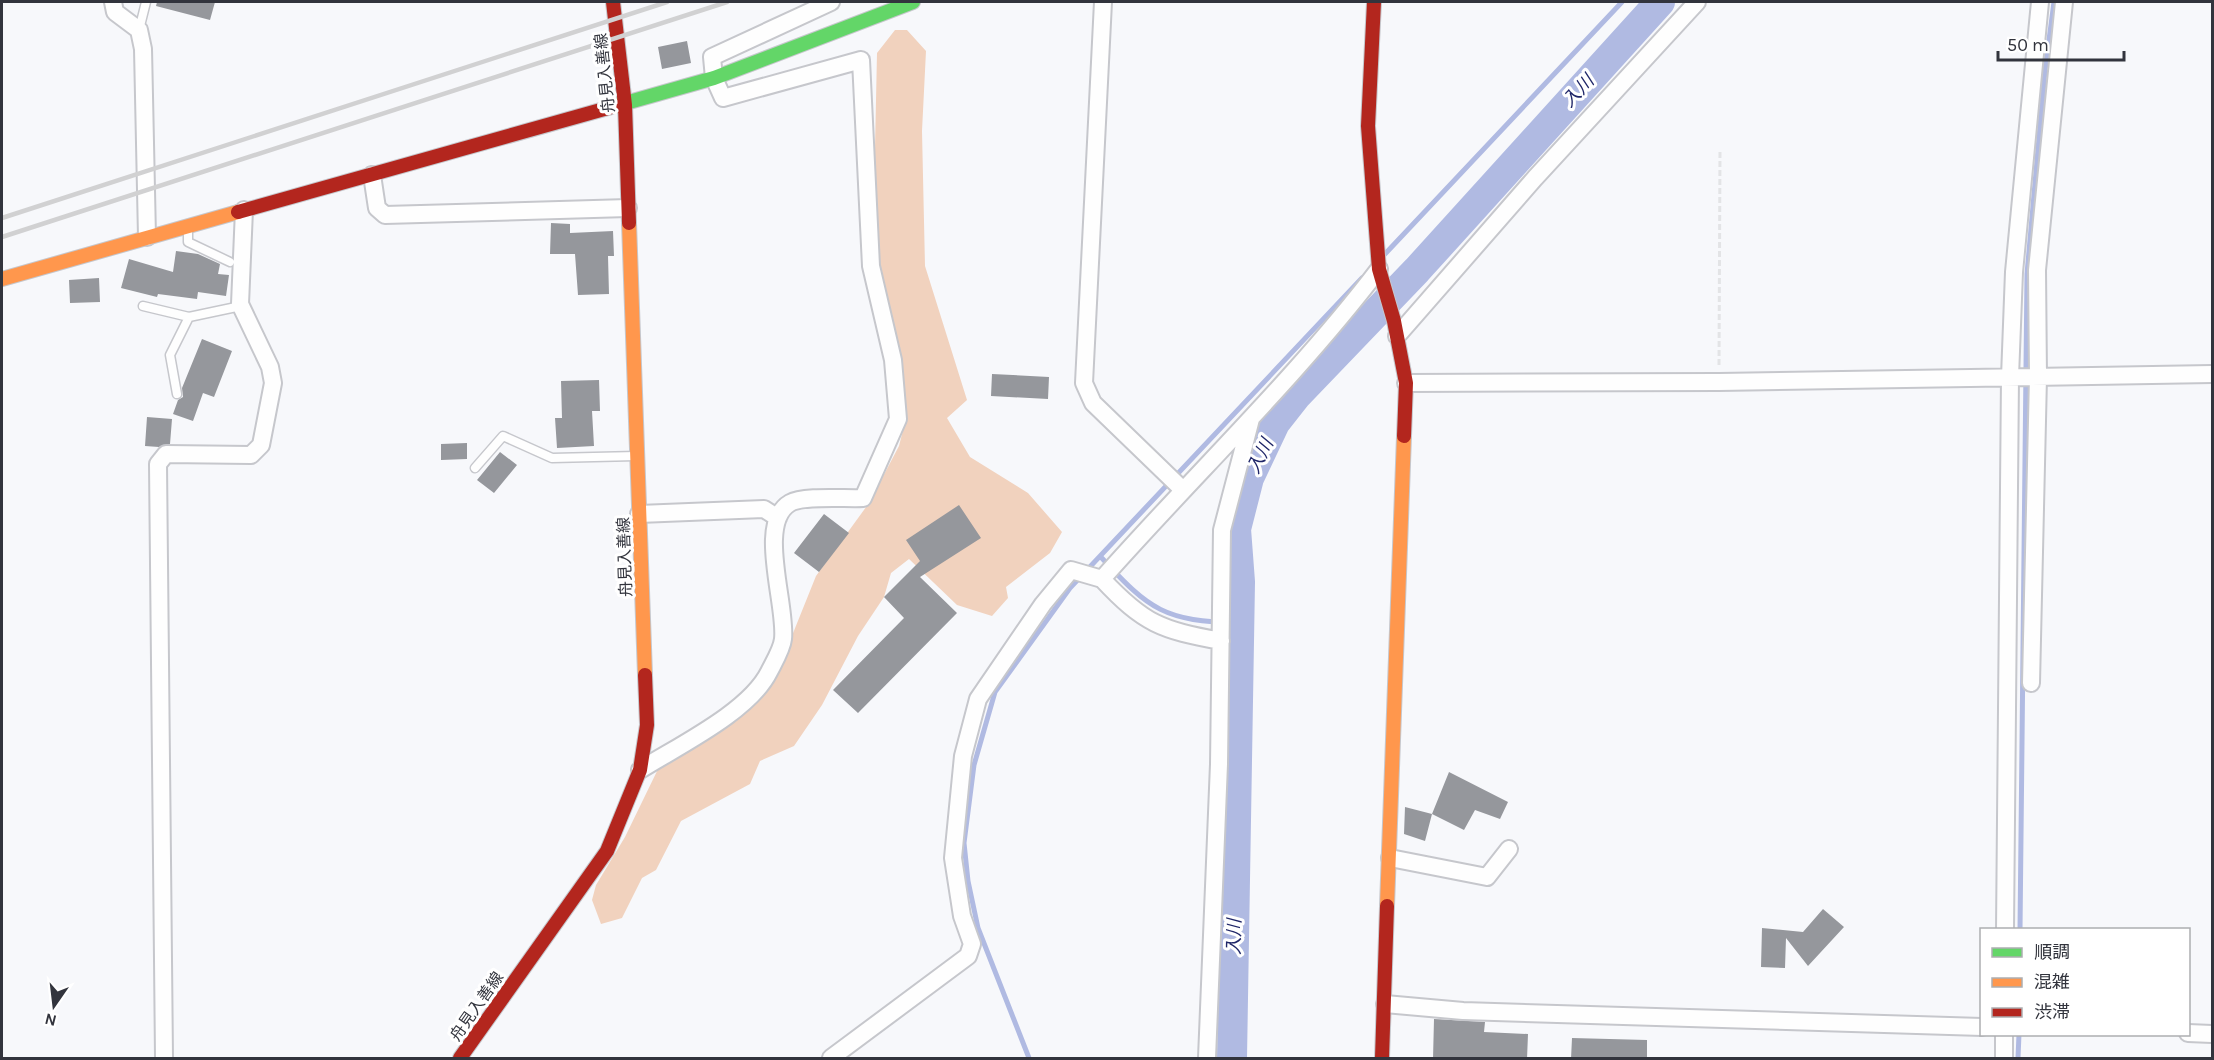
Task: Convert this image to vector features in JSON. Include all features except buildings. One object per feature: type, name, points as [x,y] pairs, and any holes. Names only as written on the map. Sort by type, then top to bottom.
[{"type":"street","points":[[113,2],[115,12],[139,30],[143,49],[147,237]]},
{"type":"street","name":"舟見入善線","points":[[459,1059],[607,851],[640,770],[647,725],[625,105],[613,2]]},
{"type":"street","points":[[640,770],[747,703],[768,675],[784,640],[773,539],[778,518],[790,503],[810,499],[863,498],[898,419],[893,360],[871,266],[861,60],[723,98],[714,78],[712,57],[831,2]]},
{"type":"street","points":[[2,279],[625,105],[714,78],[913,2]]},
{"type":"street","points":[[1103,2],[1084,383],[1093,403],[1182,489]]},
{"type":"street","points":[[1374,2],[1368,126],[1381,275],[1406,383],[1382,1059]]},
{"type":"street","points":[[1395,329],[1697,2]]},
{"type":"street","points":[[2005,928],[2010,377],[2014,272],[2040,2]]},
{"type":"street","points":[[2031,683],[2038,377],[2037,270],[2064,2]]},
{"type":"street","points":[[372,175],[377,208],[385,215],[628,208]]},
{"type":"street","points":[[164,1059],[158,464],[166,454],[251,455],[261,446],[273,382],[270,367],[241,306],[244,210]]},
{"type":"street","points":[[1102,579],[1182,489],[1381,275]]},
{"type":"street","points":[[1406,383],[1719,382],[2212,374]]},
{"type":"street","points":[[1207,1059],[1219,764],[1222,530],[1251,417]]},
{"type":"street","points":[[639,514],[764,509],[778,518]]},
{"type":"street","points":[[831,1059],[968,956],[972,944],[962,916],[952,858],[963,756],[978,699],[1043,604],[1071,570],[1102,579],[1124,602],[1146,618],[1169,630],[1221,641]]},
{"type":"street","points":[[1390,858],[1487,877],[1509,849]]},
{"type":"street","points":[[1385,1004],[1463,1011],[1980,1027]]},
{"type":"street","points":[[2190,1033],[2212,1034]]},
{"type":"street","points":[[2004,1036],[2004,1059]]},
{"type":"lane","points":[[139,30],[146,2]]},
{"type":"lane","points":[[188,226],[188,242],[230,262]]},
{"type":"lane","points":[[143,306],[189,317],[241,306]]},
{"type":"lane","points":[[177,394],[170,355],[189,317]]},
{"type":"lane","points":[[475,468],[503,436],[552,458],[637,456]]},
{"type":"path","points":[[1719,382],[1720,149]]},
{"type":"shaded area","points":[[895,30],[907,30],[926,51],[922,131],[925,266],[967,400],[947,418],[970,457],[1028,493],[1062,532],[1050,553],[1006,587],[1008,598],[992,616],[957,605],[909,559],[891,573],[884,597],[858,636],[822,705],[794,746],[760,761],[750,784],[681,821],[656,870],[642,878],[622,918],[601,924],[592,900],[596,885],[625,837],[660,765],[753,705],[777,673],[816,576],[869,503],[899,446],[906,418],[897,352],[879,263],[874,195],[877,53]]},
{"type":"waterway","points":[[1385,254],[1622,2]]},
{"type":"waterway","name":"入川","points":[[1232,1058],[1240,582],[1236,529],[1249,478],[1275,423],[1297,395],[1417,270],[1660,2]]},
{"type":"waterway","points":[[2020,928],[2027,274],[2045,70],[2054,2]]},
{"type":"waterway","points":[[1029,1058],[978,928],[968,881],[964,843],[974,765],[995,692],[1070,588],[1362,278]]},
{"type":"waterway","points":[[1100,556],[1132,589],[1160,609],[1193,619],[1239,623]]},
{"type":"waterway","points":[[2018,1058],[2019,1036]]},
{"type":"railway","points":[[2,218],[667,2]]},
{"type":"railway","points":[[2,237],[727,2]]},
{"type":"traffic: fast","points":[[615,106],[714,78],[913,2]]},
{"type":"traffic: slow","points":[[2,279],[238,212]]},
{"type":"traffic: slow","points":[[629,223],[645,675]]},
{"type":"traffic: slow","points":[[1387,906],[1404,436]]},
{"type":"traffic: jam","points":[[613,2],[625,105],[629,223]]},
{"type":"traffic: jam","points":[[1374,2],[1368,126],[1379,269],[1394,321],[1406,383],[1404,436]]},
{"type":"traffic: jam","points":[[238,212],[615,106]]},
{"type":"traffic: jam","points":[[460,1058],[607,851],[640,770],[647,725],[645,675]]},
{"type":"traffic: jam","points":[[1382,1058],[1387,906]]}]
